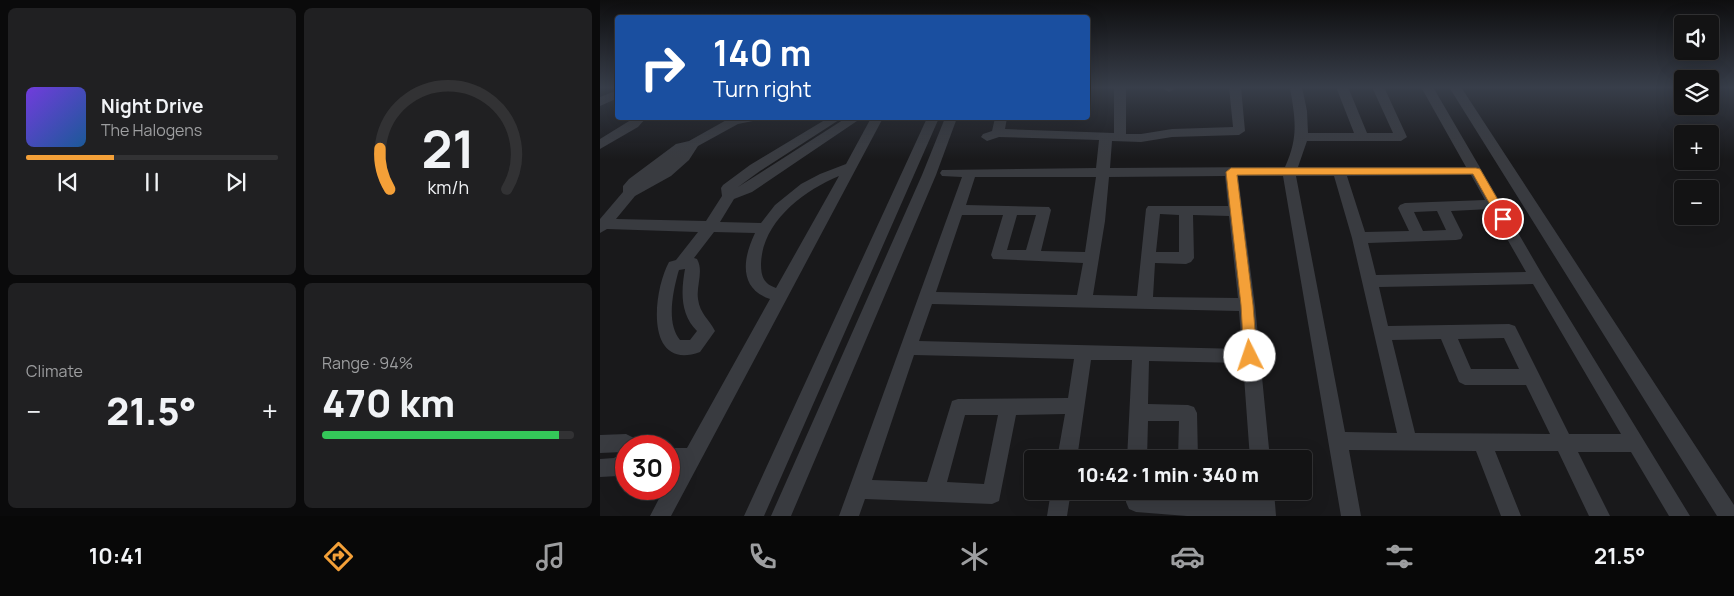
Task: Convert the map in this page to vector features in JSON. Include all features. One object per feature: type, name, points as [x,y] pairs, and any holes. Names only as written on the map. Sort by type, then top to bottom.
[{"type":"street","points":[[1084,301],[1098,221],[1102,173],[1113,137],[1117,111]]},
{"type":"street","points":[[1000,120],[992,135],[1141,138],[1166,134],[1239,131],[1237,111]]},
{"type":"street","points":[[1302,111],[1302,137],[1299,151],[1289,172],[1351,516]]},
{"type":"street","points":[[1352,111],[1362,137]]},
{"type":"street","points":[[1302,137],[1401,137],[1389,111]]},
{"type":"street","points":[[1441,111],[1537,278],[1680,516]]},
{"type":"street","points":[[1470,111],[1729,516]]},
{"type":"street","points":[[600,135],[625,120]]},
{"type":"street","points":[[600,145],[638,120]]},
{"type":"street","points":[[601,225],[630,193],[648,186],[690,153],[693,144],[733,120]]},
{"type":"street","points":[[729,196],[728,188],[737,180],[833,120]]},
{"type":"street","points":[[682,263],[689,262],[693,265],[688,289],[690,301],[697,321],[707,331],[694,347],[681,348],[672,344],[669,339],[664,310],[665,296],[674,266],[682,263],[710,227],[729,196],[747,189],[850,120]]},
{"type":"street","points":[[660,516],[694,457],[876,120]]},
{"type":"street","points":[[754,516],[932,120]]},
{"type":"street","points":[[781,516],[951,120]]},
{"type":"street","points":[[781,296],[761,288],[754,278],[755,255],[765,228],[776,214],[800,191],[827,175],[852,166]]},
{"type":"street","points":[[947,173],[1476,171]]},
{"type":"street","points":[[1231,172],[1247,305],[1259,450]]},
{"type":"street","points":[[849,516],[970,173]]},
{"type":"street","points":[[1340,173],[1359,238],[1408,441]]},
{"type":"street","points":[[1418,236],[1405,208],[1495,204]]},
{"type":"street","points":[[1359,238],[1456,235],[1441,206]]},
{"type":"street","points":[[957,210],[1044,210],[1032,256]]},
{"type":"street","points":[[1011,210],[998,255],[1091,258]]},
{"type":"street","points":[[1144,303],[1153,210],[1236,211]]},
{"type":"street","points":[[1149,257],[1186,258],[1186,210]]},
{"type":"street","points":[[601,225],[765,228]]},
{"type":"street","points":[[1369,281],[1537,278]]},
{"type":"street","points":[[926,298],[1247,305]]},
{"type":"street","points":[[1382,333],[1509,331],[1600,516]]},
{"type":"street","points":[[1447,332],[1465,377],[1531,377]]},
{"type":"street","points":[[908,348],[1250,356]]},
{"type":"street","points":[[1069,450],[1084,352]]},
{"type":"street","points":[[1137,450],[1141,354]]},
{"type":"street","points":[[859,489],[992,494],[1009,406]]},
{"type":"street","points":[[934,492],[958,407],[1076,406]]},
{"type":"street","points":[[1139,412],[1188,413],[1188,450]]},
{"type":"street","points":[[1336,441],[1636,443]]},
{"type":"street","points":[[1482,442],[1511,516]]},
{"type":"street","points":[[600,444],[615,443]]},
{"type":"street","points":[[680,457],[694,457]]},
{"type":"street","points":[[600,468],[615,467]]},
{"type":"street","points":[[1057,516],[1060,500]]},
{"type":"street","points":[[1136,500],[1136,502],[1171,500]]},
{"type":"street","points":[[1193,500],[1266,514],[1265,500]]},
{"type":"route","points":[[1250,356],[1247,305],[1231,172],[1476,171],[1503,219]]}]
